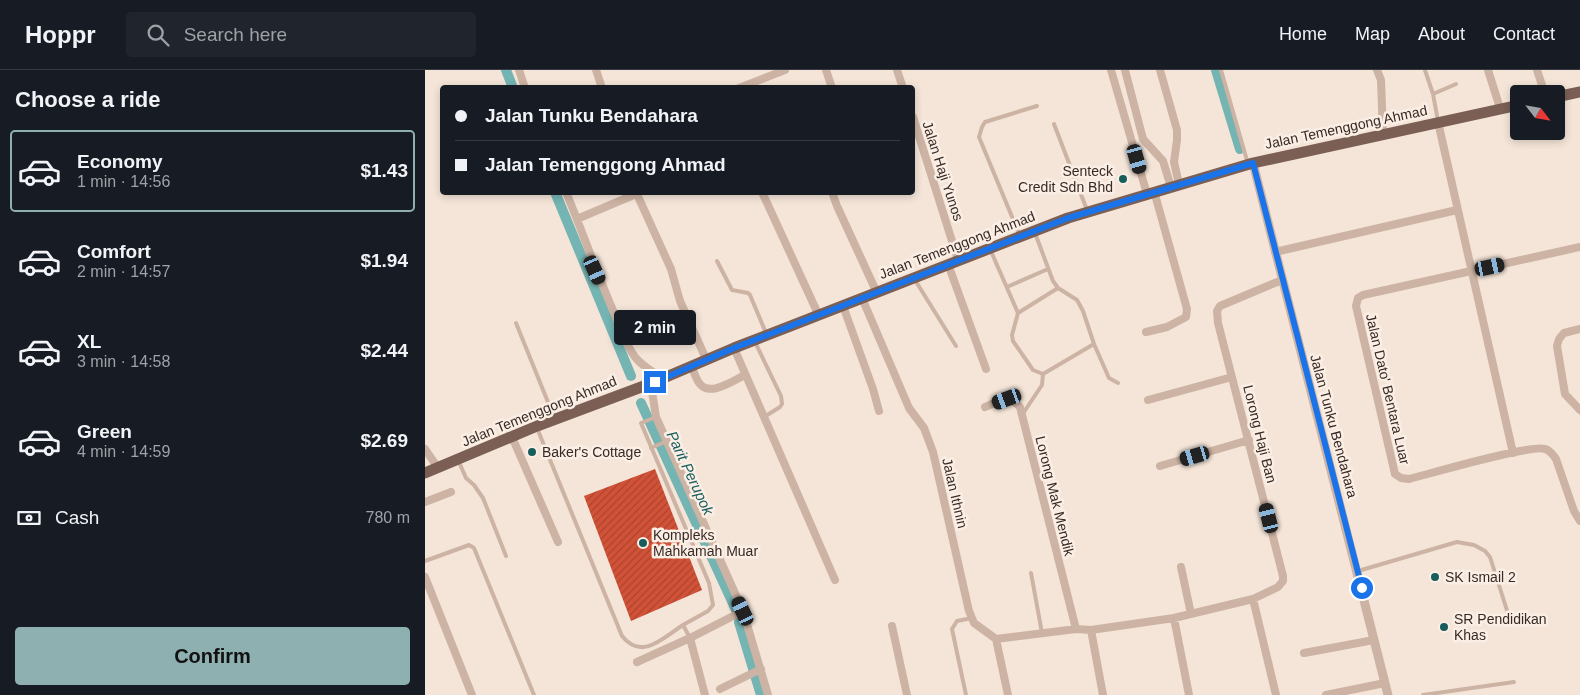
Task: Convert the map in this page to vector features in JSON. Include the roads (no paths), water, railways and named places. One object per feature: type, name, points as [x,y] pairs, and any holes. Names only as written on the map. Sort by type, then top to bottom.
[{"type":"main road","points":[[1565,95],[1580,92]]},
{"type":"main road","name":"Jalan Temenggong Ahmad","points":[[425,473],[537,426],[659,380],[706,359],[1020,236],[1087,212],[1250,164],[1510,106]]},
{"type":"street","points":[[519,70],[524,85]]},
{"type":"street","points":[[596,70],[601,85]]},
{"type":"street","points":[[745,85],[771,72],[785,70]]},
{"type":"street","points":[[826,70],[831,85]]},
{"type":"street","points":[[897,70],[902,85]]},
{"type":"street","points":[[1111,70],[1187,309],[1186,317],[1167,327],[1146,332]]},
{"type":"street","points":[[1125,70],[1143,139],[1163,161],[1175,185]]},
{"type":"street","points":[[1160,70],[1177,130],[1175,185]]},
{"type":"street","points":[[1377,70],[1381,80],[1383,135]]},
{"type":"street","points":[[1489,70],[1500,108]]},
{"type":"street","points":[[1537,70],[1542,85]]},
{"type":"street","points":[[1438,122],[1513,453],[1538,448],[1552,453],[1556,459],[1574,511],[1580,521]]},
{"type":"street","name":"Jalan Haji Yunos","points":[[915,125],[953,262],[986,369]]},
{"type":"street","name":"Jalan Tunku Bendahara","points":[[1250,164],[1275,252],[1389,695]]},
{"type":"street","points":[[567,195],[595,270],[627,342],[635,357],[659,380],[652,391],[656,417],[743,611],[768,695]]},
{"type":"street","points":[[577,219],[631,195]]},
{"type":"street","points":[[637,195],[671,269],[680,301],[706,359]]},
{"type":"street","points":[[764,195],[819,316]]},
{"type":"street","points":[[833,195],[877,293]]},
{"type":"street","points":[[1275,252],[1457,210]]},
{"type":"street","points":[[1472,271],[1580,247]]},
{"type":"street","name":"Jalan Dato' Bentara Luar","points":[[1472,271],[1363,295],[1358,298],[1356,306],[1395,474],[1401,478],[1409,479],[1513,453]]},
{"type":"street","name":"Lorong Haji Ban","points":[[996,639],[1076,629],[1091,630],[1174,618],[1253,599],[1278,587],[1283,581],[1218,323],[1217,311],[1220,306],[1282,280]]},
{"type":"street","name":"Jalan Ithnin","points":[[862,298],[909,408],[924,428],[933,452],[972,618]]},
{"type":"street","points":[[843,306],[879,411]]},
{"type":"street","points":[[1580,328],[1564,334],[1559,339],[1557,346],[1565,394],[1580,410]]},
{"type":"street","points":[[734,348],[835,580]]},
{"type":"street","points":[[691,366],[699,384],[704,388],[711,389],[745,376]]},
{"type":"street","points":[[1148,400],[1232,377]]},
{"type":"street","name":"Lorong Mak Mendik","points":[[985,407],[1007,399],[1015,401],[1019,407],[1076,629]]},
{"type":"street","points":[[512,437],[558,542]]},
{"type":"street","points":[[1160,466],[1249,440]]},
{"type":"street","points":[[427,452],[438,468]]},
{"type":"street","points":[[425,502],[451,492]]},
{"type":"street","points":[[1181,567],[1191,614]]},
{"type":"street","points":[[425,577],[472,695]]},
{"type":"street","points":[[1253,599],[1276,695]]},
{"type":"street","points":[[637,662],[743,611]]},
{"type":"street","points":[[972,618],[974,623],[996,639],[1008,695]]},
{"type":"street","points":[[1174,618],[1189,695]]},
{"type":"street","points":[[892,626],[907,695]]},
{"type":"street","points":[[1091,630],[1103,695]]},
{"type":"street","points":[[690,638],[705,695]]},
{"type":"street","points":[[1303,654],[1375,640]]},
{"type":"street","points":[[720,689],[761,670]]},
{"type":"street","points":[[1326,695],[1385,683]]},
{"type":"lane","points":[[1221,70],[1250,164]]},
{"type":"lane","points":[[1425,70],[1433,94],[1438,122]]},
{"type":"lane","points":[[1433,94],[1457,84]]},
{"type":"lane","points":[[1020,236],[979,137],[985,122],[1037,106]]},
{"type":"lane","points":[[1054,124],[1087,212]]},
{"type":"lane","points":[[1035,231],[1053,281],[1058,288],[1077,300],[1109,378],[1118,383]]},
{"type":"lane","points":[[989,248],[1018,313],[1012,335],[1013,341],[1033,370],[1043,374]]},
{"type":"lane","points":[[717,261],[732,290],[750,295],[767,335]]},
{"type":"lane","points":[[1007,287],[1048,269]]},
{"type":"lane","points":[[914,278],[956,346]]},
{"type":"lane","points":[[1018,313],[1058,288]]},
{"type":"lane","points":[[516,323],[555,419]]},
{"type":"lane","points":[[755,340],[783,404],[763,417]]},
{"type":"lane","points":[[1043,374],[1094,344]]},
{"type":"lane","points":[[1022,416],[1042,385],[1043,374]]},
{"type":"lane","points":[[537,426],[622,636],[628,644],[640,648],[652,646],[708,611],[713,605],[709,583],[641,423],[656,417]]},
{"type":"lane","points":[[651,448],[667,441]]},
{"type":"lane","points":[[459,460],[466,478],[474,484],[483,498],[507,556]]},
{"type":"lane","points":[[1358,571],[1457,542],[1474,545],[1491,557],[1511,623]]},
{"type":"lane","points":[[425,561],[469,545],[475,548],[534,695]]},
{"type":"lane","points":[[1031,573],[1042,633]]},
{"type":"lane","points":[[966,695],[952,629],[957,621],[972,618]]},
{"type":"lane","points":[[683,625],[690,638]]},
{"type":"lane","points":[[1423,695],[1513,682]]},
{"type":"waterway","name":"Parit Perupok","points":[[506,70],[512,85]]},
{"type":"waterway","points":[[1216,70],[1240,149]]},
{"type":"waterway","name":"Parit Perupok","points":[[556,195],[631,376]]},
{"type":"waterway","name":"Parit Perupok","points":[[641,403],[736,610]]},
{"type":"waterway","name":"Parit Perupok","points":[[739,622],[761,695]]},
{"type":"place","name":"Senteck Credit Sdn Bhd","points":[[1123,179]]},
{"type":"place","name":"Baker's Cottage","points":[[532,452]]},
{"type":"place","name":"Kompleks Mahkamah Muar","points":[[643,543]]},
{"type":"place","name":"SK Ismail 2","points":[[1435,577]]},
{"type":"place","name":"SR Pendidikan Khas","points":[[1444,627]]}]
